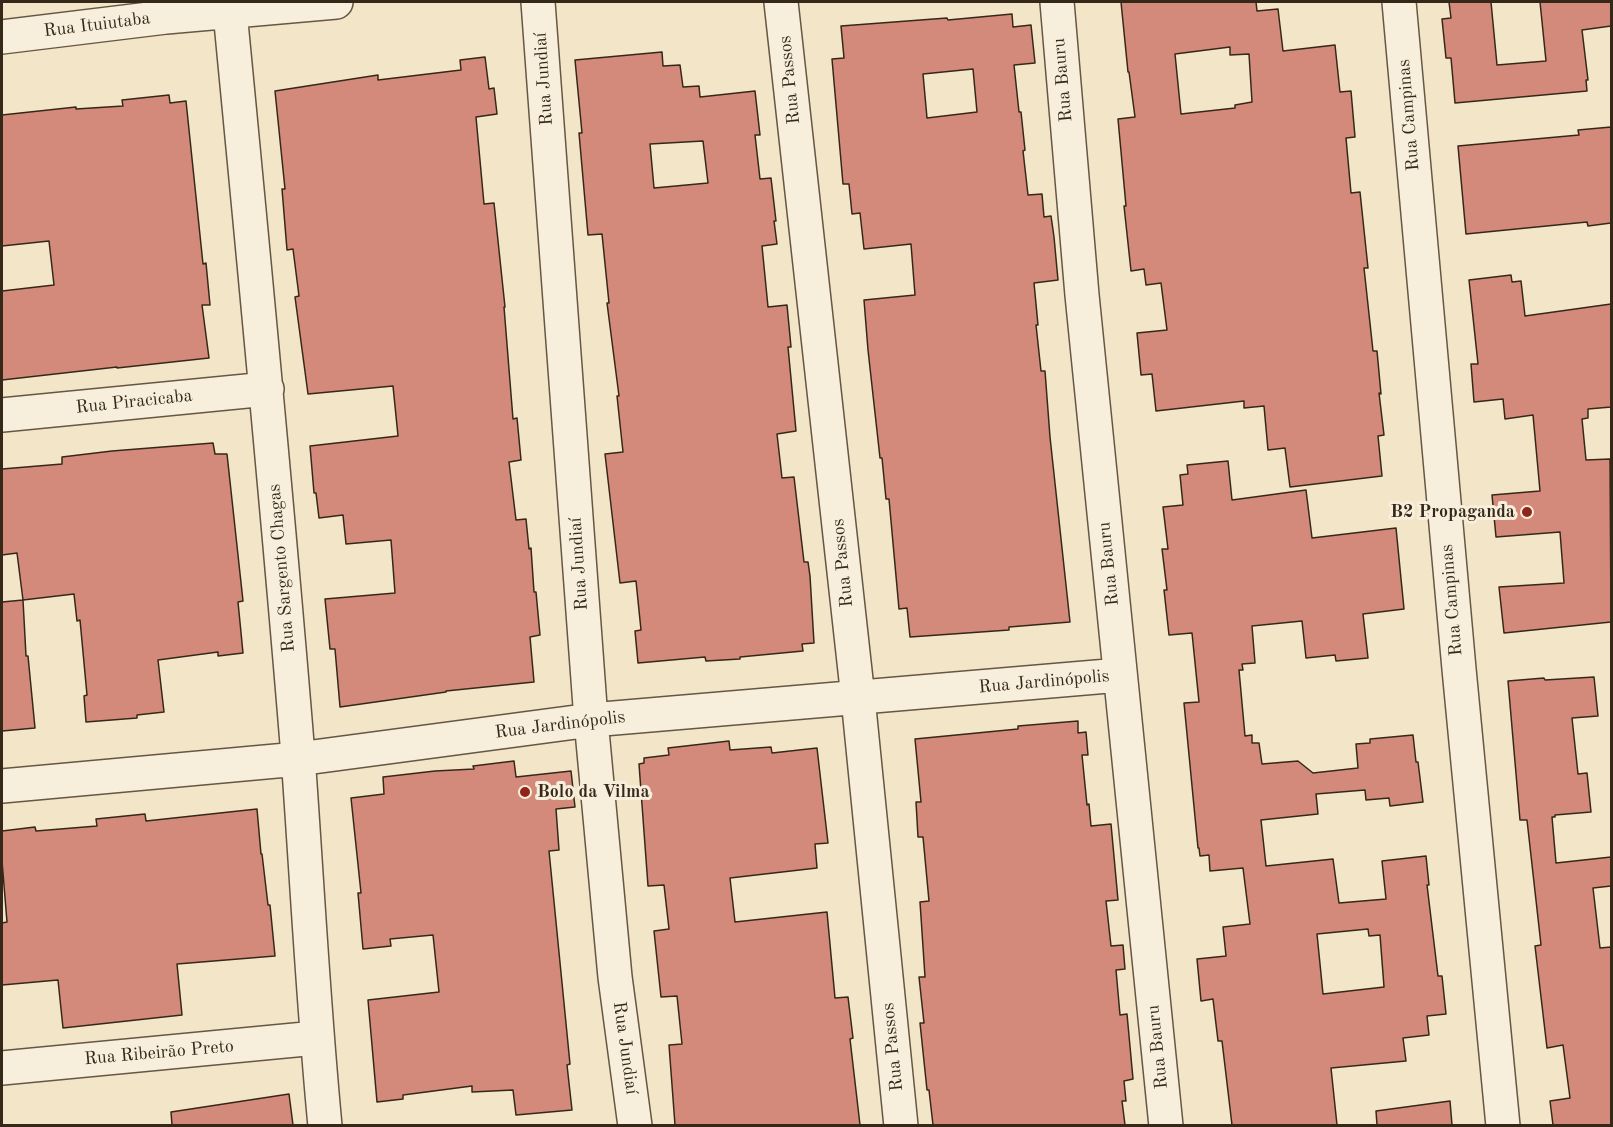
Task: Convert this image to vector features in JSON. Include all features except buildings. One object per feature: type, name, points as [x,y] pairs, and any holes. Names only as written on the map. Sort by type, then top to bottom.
[{"type":"street","name":"Rua Ituiutaba","points":[[2,37],[166,16],[336,2]]},
{"type":"street","name":"Rua Jundiaí","points":[[538,2],[591,720],[615,977],[635,1125]]},
{"type":"street","name":"Rua Passos","points":[[782,2],[858,698],[901,1125]]},
{"type":"street","name":"Rua Bauru","points":[[1057,2],[1082,295],[1166,1125]]},
{"type":"street","name":"Rua Campinas","points":[[1399,2],[1460,681],[1503,1125]]},
{"type":"street","name":"Rua Sargento Chagas","points":[[230,12],[267,389],[298,759],[316,1038],[325,1125]]},
{"type":"street","name":"Rua Piracicaba","points":[[2,415],[267,389]]},
{"type":"street","name":"Rua Jardinópolis","points":[[2,786],[298,759],[591,720],[1120,675]]},
{"type":"street","name":"Rua Ribeirão Preto","points":[[2,1068],[316,1038]]},
{"type":"place","name":"B2 Propaganda","points":[[1527,512]]},
{"type":"place","name":"Bolo da Vilma","points":[[525,792]]}]
